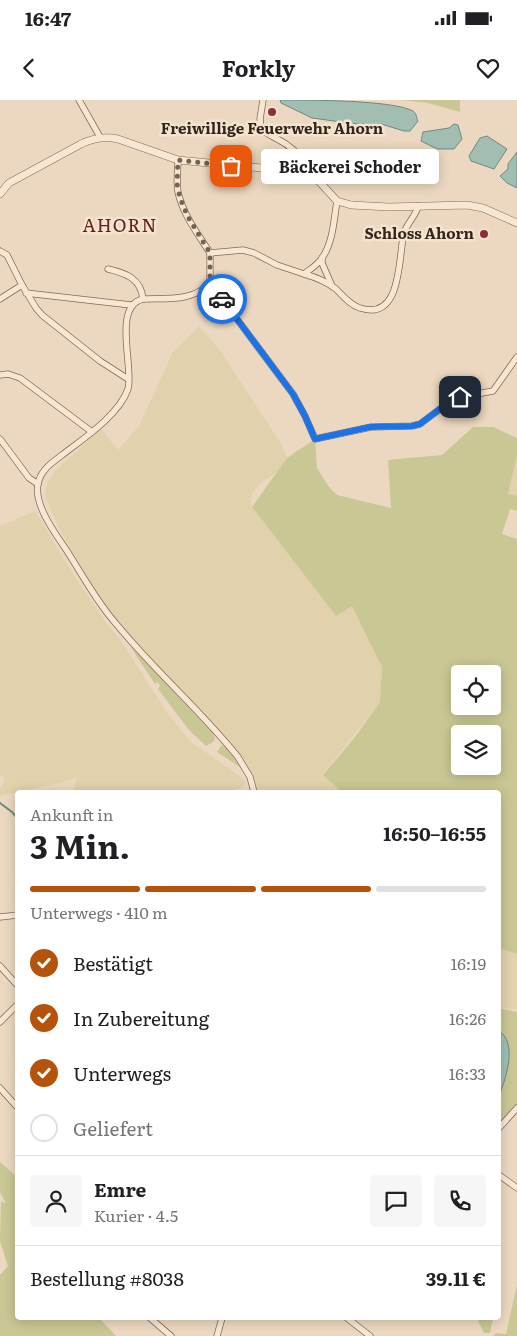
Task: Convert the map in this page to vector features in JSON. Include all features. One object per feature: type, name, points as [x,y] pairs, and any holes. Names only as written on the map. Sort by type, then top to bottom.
[{"type":"street","points":[[79,100],[100,137]]},
{"type":"street","points":[[263,100],[260,119],[261,128],[297,153],[304,162],[303,172]]},
{"type":"street","points":[[0,191],[9,183],[72,148],[100,137],[118,139],[178,160],[303,172],[315,177],[337,201],[351,205],[475,206],[517,223]]},
{"type":"street","points":[[178,160],[177,184],[180,198],[188,217],[210,253],[210,283],[293,394],[315,439],[370,427],[412,426],[420,424],[455,398],[493,391],[517,357]]},
{"type":"street","points":[[332,286],[322,263],[322,258],[330,238],[337,201]]},
{"type":"street","points":[[210,253],[243,250],[254,253],[294,272],[304,274],[332,286],[359,308],[371,309],[384,305],[394,290],[405,232],[418,206]]},
{"type":"street","points":[[0,251],[10,259],[26,293],[42,315],[100,361],[128,379]]},
{"type":"street","points":[[304,274],[322,258]]},
{"type":"street","points":[[108,269],[127,273],[142,290],[143,299]]},
{"type":"street","points":[[26,293],[130,305],[143,299],[186,297],[199,292],[210,283]]},
{"type":"street","points":[[0,299],[22,284]]},
{"type":"street","points":[[130,305],[126,329],[128,389],[118,406],[92,432],[48,466],[38,484],[38,493],[45,515],[100,603],[130,640],[238,757],[250,777],[253,790]]},
{"type":"street","points":[[0,375],[8,374],[20,378],[92,432]]},
{"type":"street","points":[[0,439],[29,478],[38,484]]},
{"type":"street","points":[[0,917],[15,915]]},
{"type":"street","points":[[0,966],[15,983]]},
{"type":"street","points":[[0,1022],[15,1007]]},
{"type":"street","points":[[0,1088],[15,1105]]},
{"type":"street","points":[[501,1126],[517,1108]]},
{"type":"street","points":[[501,1176],[517,1188]]},
{"type":"street","points":[[152,1320],[171,1336]]},
{"type":"street","points":[[217,1336],[221,1320]]},
{"type":"street","points":[[350,1320],[370,1336]]},
{"type":"shaded area","points":[[280,100],[350,101],[403,107],[413,111],[418,121],[410,131],[404,131],[381,124],[356,124],[312,118],[281,103]]},
{"type":"shaded area","points":[[401,100],[460,100],[460,112],[428,103]]},
{"type":"shaded area","points":[[454,124],[458,125],[462,139],[454,149],[437,149],[421,141],[423,132],[449,128]]},
{"type":"shaded area","points":[[487,136],[507,149],[494,169],[471,161],[469,156],[480,138]]},
{"type":"shaded area","points":[[517,152],[517,188],[507,183],[500,176],[508,169],[508,164]]},
{"type":"shaded area","points":[[199,326],[221,352],[282,445],[287,458],[277,472],[260,484],[253,492],[251,499],[252,507],[336,616],[352,605],[382,667],[380,702],[323,774],[340,790],[257,790],[245,760],[132,639],[101,599],[62,534],[46,499],[48,481],[55,471],[101,429],[118,450],[139,426],[173,352]]},
{"type":"shaded area","points":[[473,427],[493,427],[517,438],[517,455],[508,494],[517,496],[517,511],[510,509],[502,534],[517,539],[517,954],[501,949],[501,790],[340,790],[323,775],[355,737],[380,702],[382,667],[352,606],[336,616],[252,507],[287,458],[315,439],[317,468],[329,487],[337,495],[391,508],[388,460],[442,455]]},
{"type":"shaded area","points":[[517,455],[517,496],[508,494]]},
{"type":"shaded area","points":[[35,511],[73,574],[107,624],[119,638],[170,717],[191,742],[241,777],[246,782],[242,787],[236,790],[74,790],[77,777],[68,781],[27,790],[15,790],[15,793],[0,796],[0,788],[3,785],[4,779],[0,774],[0,526]]},
{"type":"shaded area","points":[[130,646],[213,733],[215,739],[213,742],[206,746],[189,730],[158,689],[160,686],[158,682],[155,684]]},
{"type":"shaded area","points":[[225,745],[240,767],[217,752],[221,746]]},
{"type":"shaded area","points":[[501,949],[517,954],[517,1009],[501,1008]]},
{"type":"shaded area","points":[[501,1008],[517,1012],[517,1108],[501,1126]]},
{"type":"shaded area","points":[[501,1033],[508,1043],[509,1051],[505,1079],[501,1090]]},
{"type":"shaded area","points":[[0,1162],[15,1175],[15,1320],[101,1320],[116,1336],[0,1336],[0,1275],[8,1266],[0,1241],[1,1202],[6,1203],[0,1192]]},
{"type":"shaded area","points":[[517,1285],[517,1336],[493,1336],[496,1333],[506,1334]]},
{"type":"shaded area","points":[[478,1320],[493,1320],[490,1333],[484,1333]]},
{"type":"waterway","points":[[0,803],[15,816]]},
{"type":"way so far","points":[[222,299],[210,283],[210,253],[188,217],[180,198],[177,184],[178,160],[231,166]]},
{"type":"place","name":"Freiwillige Feuerwehr Ahorn","points":[[272,112]]},
{"type":"place","name":"Bäckerei Schoder","points":[[231,166]]},
{"type":"place","name":"Schloss Ahorn","points":[[484,234]]},
{"type":"district","name":"AHORN","points":[[120,226]]},
{"type":"route","points":[[222,299],[293,394],[315,439],[370,427],[412,426],[420,424],[450,401],[460,397]]}]
